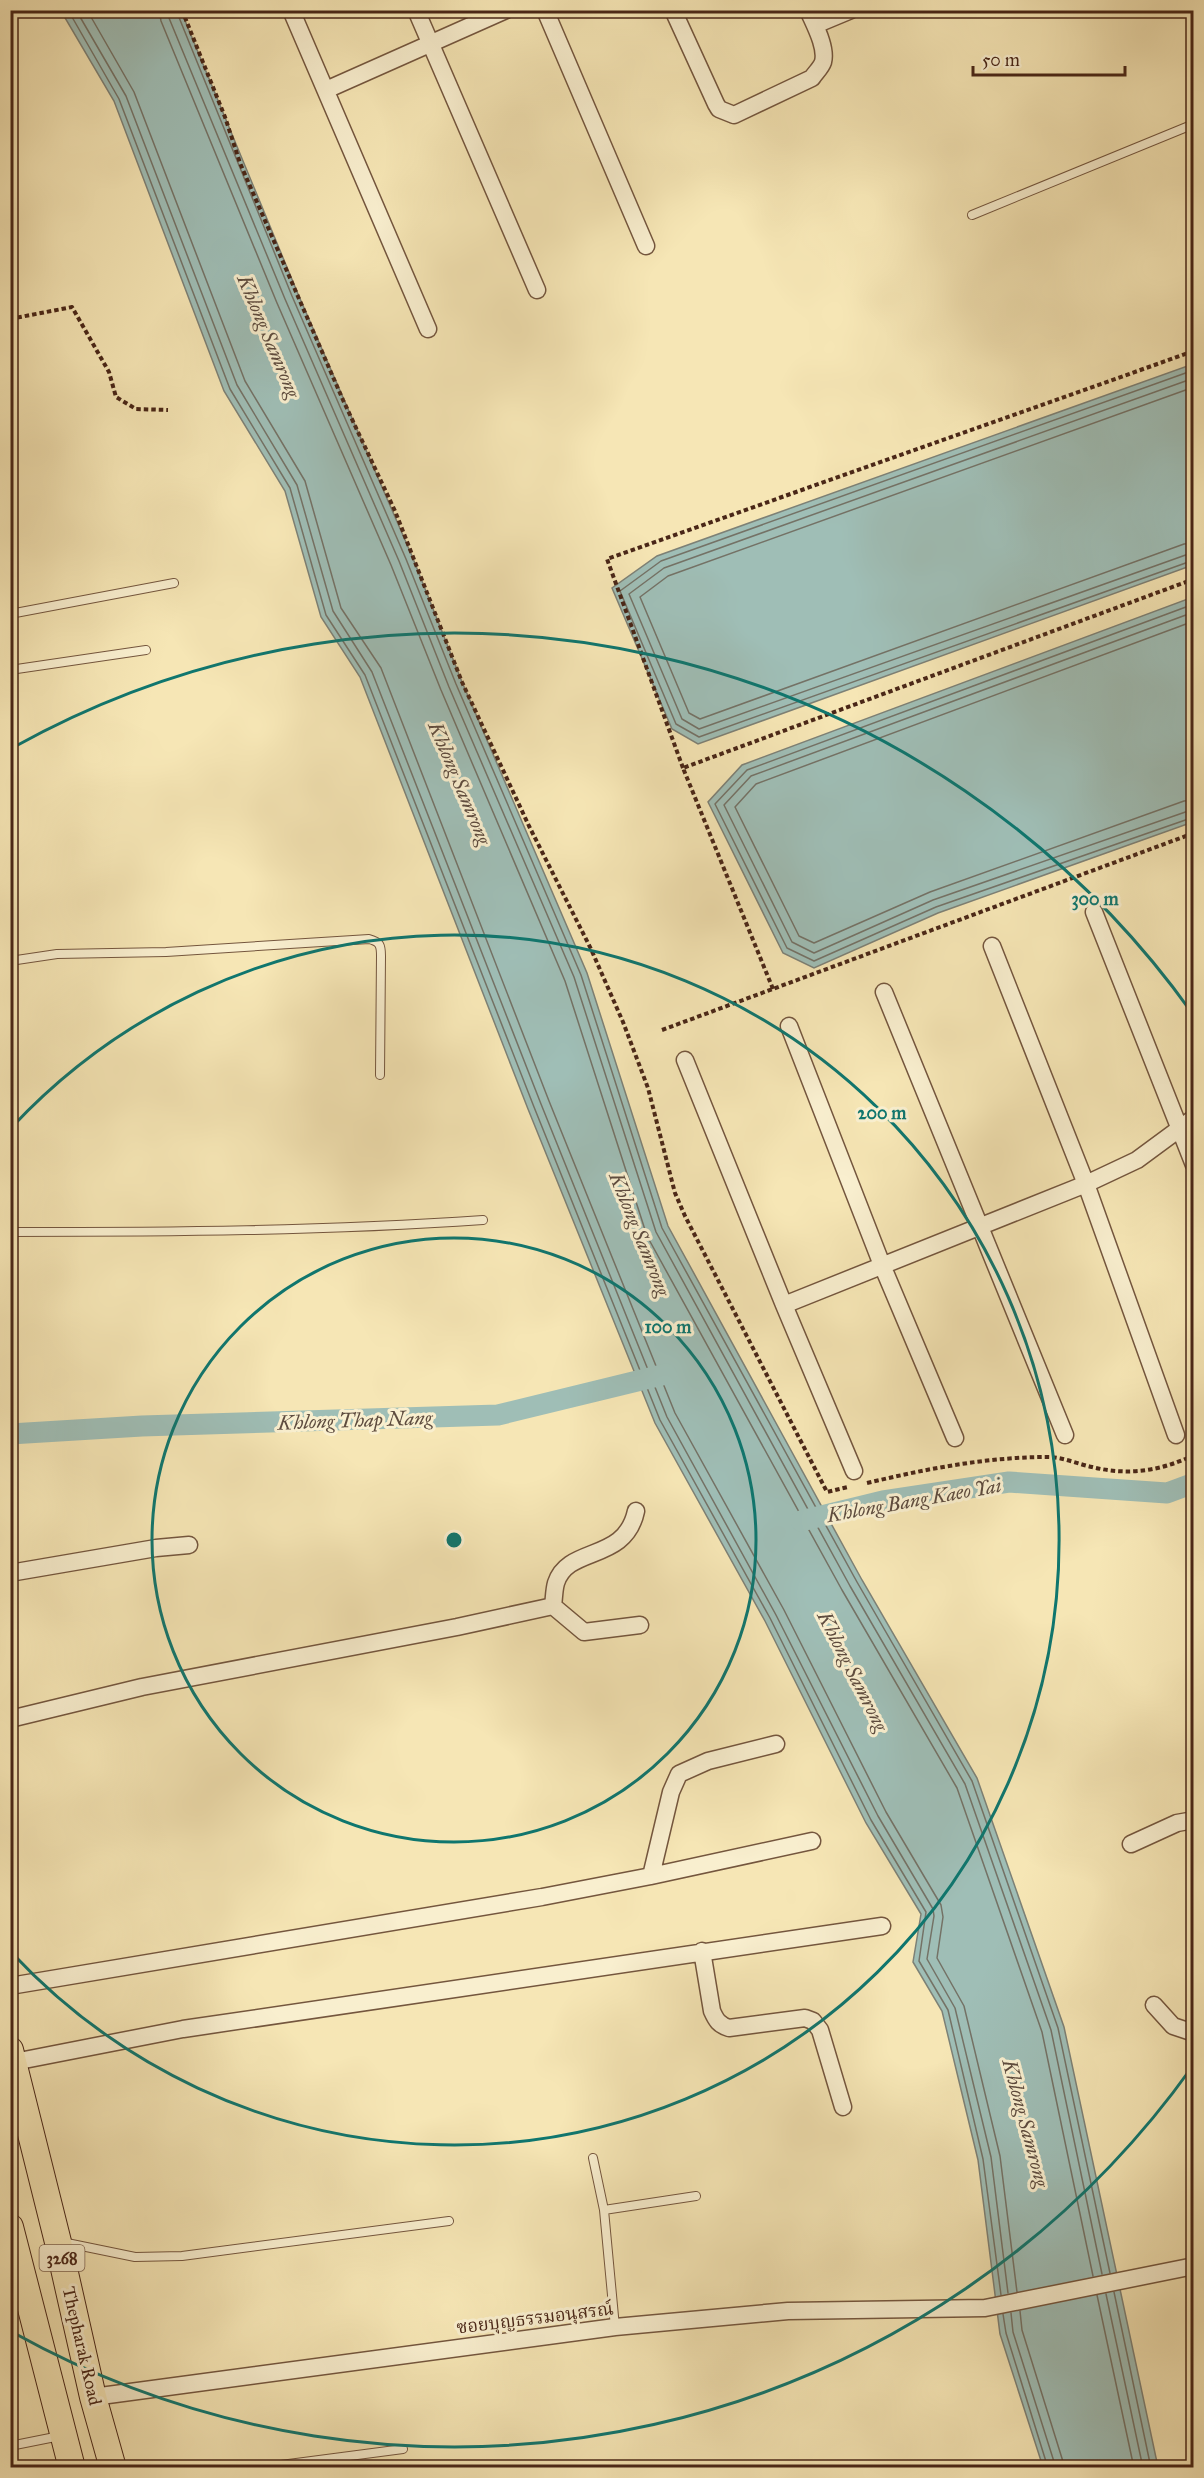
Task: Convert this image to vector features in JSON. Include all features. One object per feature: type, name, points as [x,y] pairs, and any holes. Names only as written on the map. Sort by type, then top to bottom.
[{"type":"main road","name":"Thepharak Road","points":[[12,2056],[93,2397],[113,2468]]},
{"type":"main road","name":"3268","points":[[10,2227],[72,2468]]},
{"type":"street","points":[[291,10],[429,329]]},
{"type":"street","points":[[416,10],[537,290]]},
{"type":"street","points":[[327,90],[506,10]]},
{"type":"street","points":[[545,10],[646,246]]},
{"type":"street","points":[[674,10],[716,104],[719,109],[729,115],[734,115],[812,78],[823,60],[822,46],[811,18],[851,10]]},
{"type":"street","points":[[1094,912],[1194,1165]]},
{"type":"street","points":[[992,946],[1086,1184],[1176,1435]]},
{"type":"street","points":[[884,992],[1065,1435]]},
{"type":"street","points":[[789,1026],[882,1264],[955,1438]]},
{"type":"street","points":[[685,1059],[854,1472]]},
{"type":"street","points":[[784,1305],[1086,1184],[1137,1160],[1194,1118]]},
{"type":"street","points":[[553,1606],[556,1583],[564,1570],[624,1537],[633,1523],[636,1511]]},
{"type":"street","points":[[10,1573],[156,1548],[189,1545]]},
{"type":"street","points":[[553,1606],[584,1632],[640,1625]]},
{"type":"street","points":[[10,1719],[142,1686],[457,1628],[553,1606]]},
{"type":"street","points":[[651,1876],[670,1792],[679,1774],[708,1761],[776,1744]]},
{"type":"street","points":[[1131,1844],[1177,1823],[1194,1820]]},
{"type":"street","points":[[10,1986],[542,1898],[812,1841]]},
{"type":"street","points":[[12,2056],[702,1951],[882,1926]]},
{"type":"street","points":[[702,1951],[712,2011],[716,2020],[729,2028],[805,2019],[813,2021],[820,2030],[843,2107]]},
{"type":"street","points":[[1154,2005],[1173,2026],[1194,2033]]},
{"type":"street","name":"ซอยบุญธรรมอนุสรณ์","points":[[93,2397],[615,2327],[788,2311],[985,2308],[1194,2266]]},
{"type":"lane","points":[[972,215],[1194,124]]},
{"type":"lane","points":[[10,614],[174,583]]},
{"type":"lane","points":[[10,670],[146,650]]},
{"type":"lane","points":[[10,961],[57,954],[166,952],[369,939],[381,946],[380,1075]]},
{"type":"lane","points":[[10,1233],[170,1232],[426,1224],[483,1220]]},
{"type":"lane","points":[[593,2158],[604,2210],[615,2327]]},
{"type":"lane","points":[[604,2210],[696,2196]]},
{"type":"lane","points":[[58,2242],[135,2257],[182,2256],[449,2221]]},
{"type":"lane","points":[[10,2446],[64,2435]]},
{"type":"lane","points":[[258,2468],[403,2449]]},
{"type":"path","points":[[182,10],[225,117],[240,163],[343,400],[395,511],[417,571]]},
{"type":"path","points":[[10,320],[72,307],[109,372],[116,397],[136,409],[168,410]]},
{"type":"path","points":[[773,989],[683,768],[607,559],[1194,351]]},
{"type":"path","points":[[683,768],[1194,579]]},
{"type":"path","points":[[662,1030],[1194,832]]},
{"type":"water","name":"Khlong Samrong","points":[[61,11],[181,11],[298,294],[412,556],[462,682],[587,973],[668,1226],[862,1580],[977,1778],[1064,2027],[1158,2467],[1043,2467],[1000,2334],[978,2160],[942,2011],[913,1962],[921,1914],[866,1823],[765,1621],[655,1423],[528,1109],[360,677],[321,617],[285,491],[224,391],[114,101]]},
{"type":"water","points":[[1193,364],[1193,565],[698,744],[672,729],[612,588],[657,556]]},
{"type":"water","points":[[1193,597],[1193,822],[938,913],[814,968],[783,953],[708,802],[742,765]]},
{"type":"waterway","name":"Khlong Thap Nang","points":[[10,1434],[142,1426],[498,1415],[666,1374]]},
{"type":"waterway","name":"Khlong Bang Kaeo Yai","points":[[801,1521],[883,1501],[1009,1482],[1167,1493],[1194,1483]]}]
